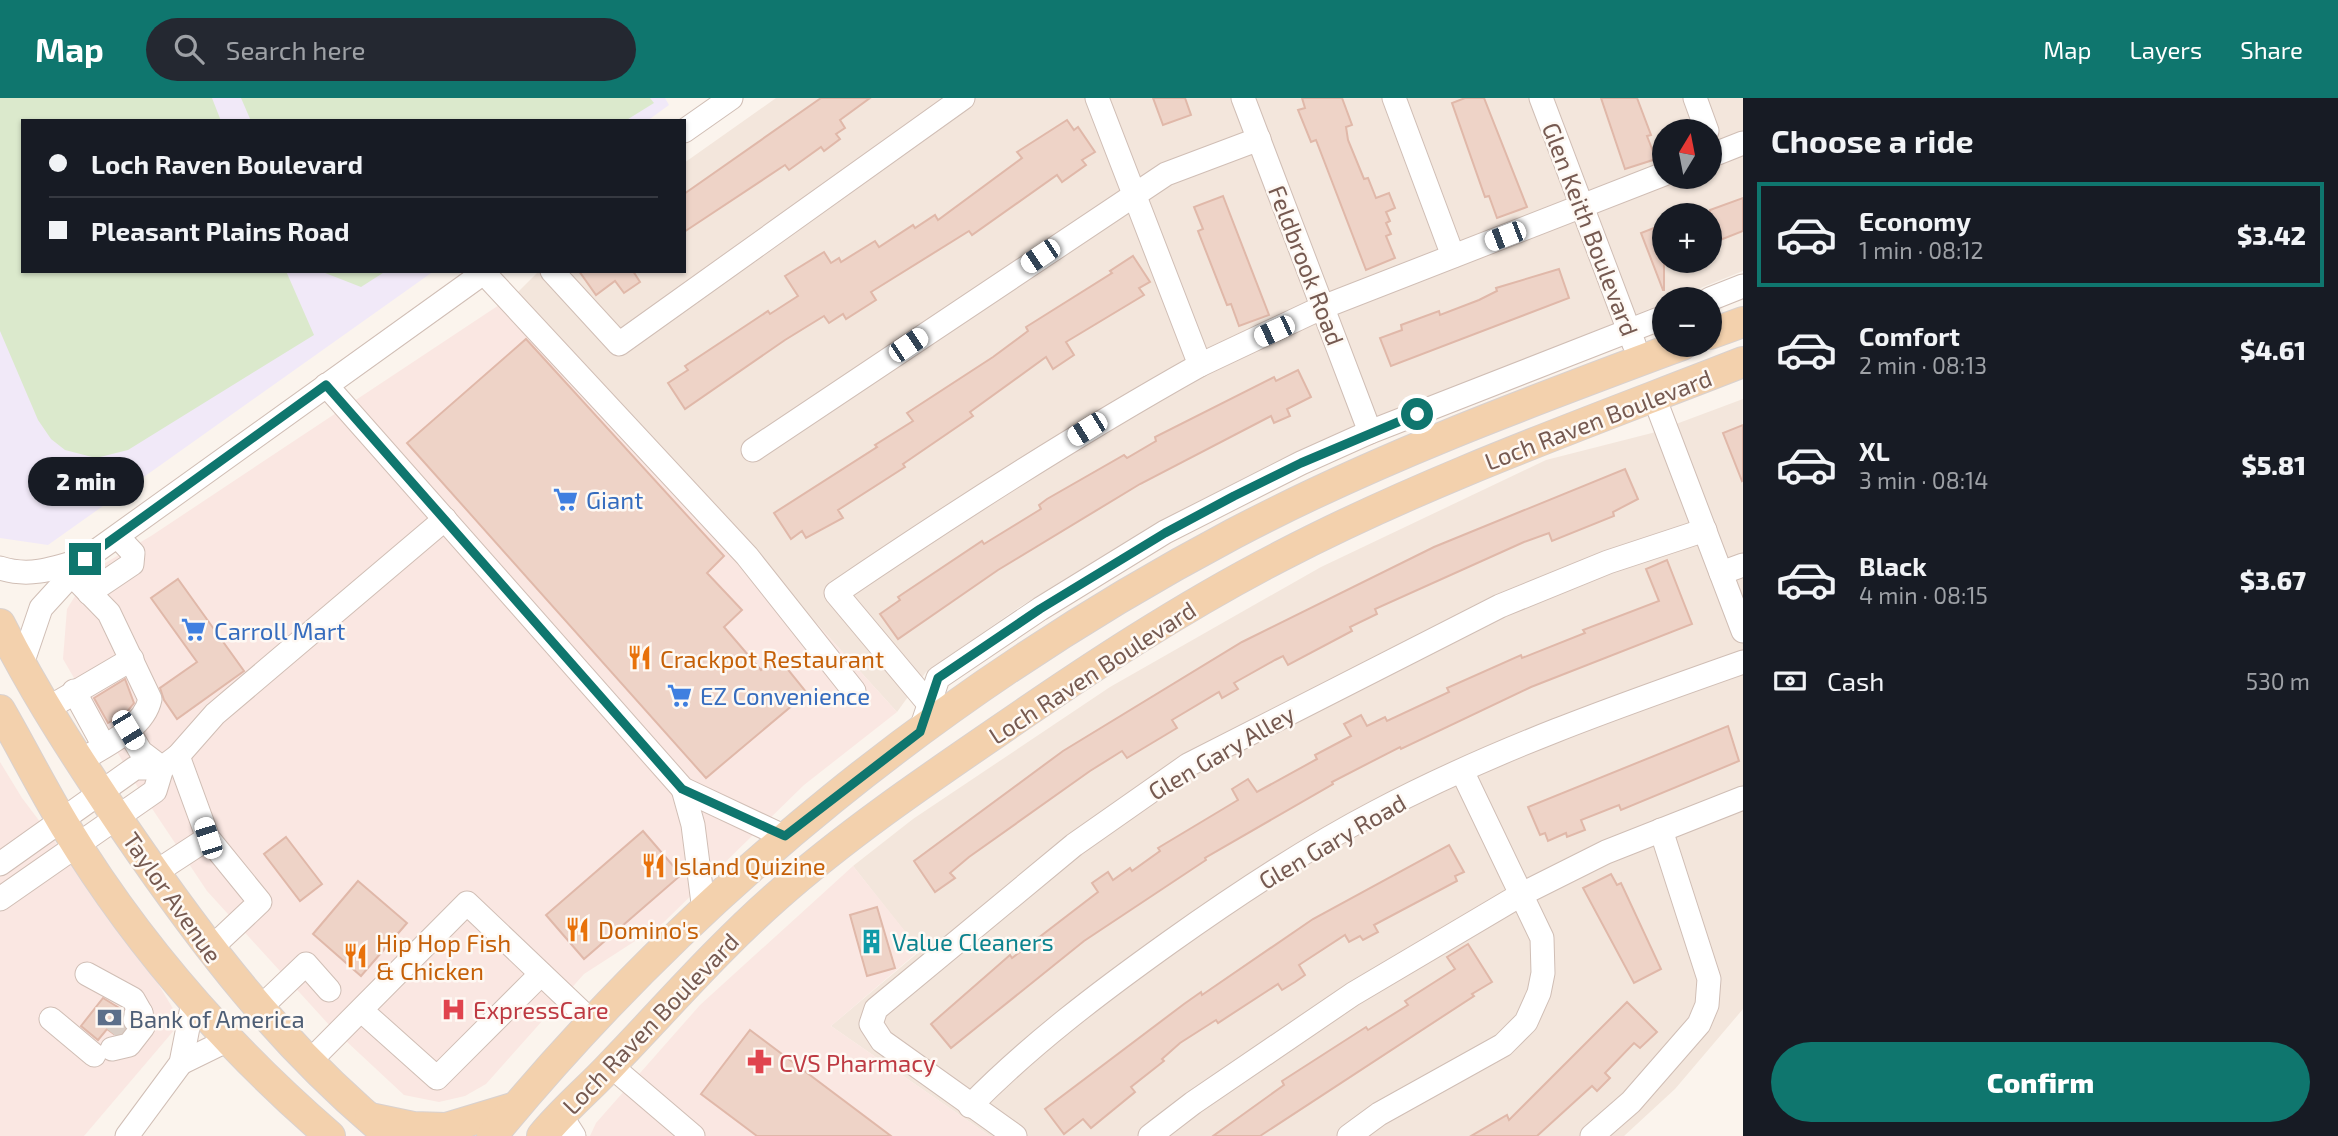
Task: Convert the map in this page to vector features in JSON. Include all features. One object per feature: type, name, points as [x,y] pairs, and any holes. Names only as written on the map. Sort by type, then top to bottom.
[{"type":"main road","name":"Loch Raven Boulevard","points":[[1722,330],[1743,322]]},
{"type":"main road","name":"Loch Raven Boulevard","points":[[492,1136],[591,1021],[704,911],[785,836],[925,718],[1232,535],[1413,449],[1652,356]]},
{"type":"main road","points":[[1640,360],[1654,397]]},
{"type":"main road","name":"Loch Raven Boulevard","points":[[559,1129],[611,1066],[721,948],[822,858],[915,788],[1052,694],[1279,556],[1389,503],[1743,362]]},
{"type":"main road","name":"Taylor Avenue","points":[[0,624],[46,710],[78,762],[209,950],[309,1062],[390,1136]]},
{"type":"main road","name":"Taylor Avenue","points":[[0,710],[70,834],[192,1002],[228,1040],[330,1136]]},
{"type":"main road","points":[[368,1117],[413,1127],[446,1128],[516,1107]]},
{"type":"street","points":[[686,129],[706,105],[731,98]]},
{"type":"street","points":[[554,273],[619,344],[963,98]]},
{"type":"street","points":[[1097,98],[1200,365]]},
{"type":"street","name":"Feldbrook Road","points":[[1243,98],[1370,432]]},
{"type":"street","points":[[1394,98],[1453,256]]},
{"type":"street","name":"Glen Keith Boulevard","points":[[1541,98],[1640,360]]},
{"type":"street","points":[[1695,98],[1703,119]]},
{"type":"street","points":[[753,450],[1133,194],[1166,174],[1259,139]]},
{"type":"street","points":[[1722,147],[1743,143]]},
{"type":"street","points":[[925,718],[836,593],[963,506],[1087,429],[1200,365],[1323,307],[1652,179]]},
{"type":"street","points":[[22,667],[41,608],[79,567],[484,273]]},
{"type":"street","points":[[486,273],[747,556],[855,691]]},
{"type":"street","points":[[1722,294],[1743,286]]},
{"type":"street","name":"Loch Raven Boulevard","points":[[925,718],[938,678],[1101,570],[1234,496],[1370,432],[1652,322]]},
{"type":"street","points":[[326,385],[682,789],[785,836]]},
{"type":"street","points":[[1654,397],[1743,631]]},
{"type":"street","points":[[0,864],[70,834],[118,818],[155,791],[170,762],[215,714],[445,519]]},
{"type":"street","name":"Glen Gary Alley","points":[[970,1105],[882,1041],[871,1024],[876,1009],[1074,845],[1188,765],[1342,684],[1500,606],[1608,562],[1704,530]]},
{"type":"street","points":[[89,593],[132,564],[133,553],[118,537]]},
{"type":"street","points":[[1721,573],[1743,565]]},
{"type":"street","points":[[0,568],[12,572],[42,572],[79,567]]},
{"type":"street","points":[[78,762],[128,730],[148,711],[150,699],[109,613],[89,593],[79,567]]},
{"type":"street","points":[[46,710],[132,659]]},
{"type":"street","name":"Glen Gary Road","points":[[970,1105],[1006,1069],[1094,996],[1213,912],[1375,812],[1585,718],[1743,662]]},
{"type":"street","points":[[74,691],[104,746]]},
{"type":"street","points":[[128,730],[141,752],[170,762],[208,838],[260,902],[209,950]]},
{"type":"street","points":[[0,899],[70,834],[101,793],[135,768],[170,762]]},
{"type":"street","points":[[1349,1136],[1379,1114],[1503,1045],[1526,1022],[1539,993],[1542,938],[1462,771]]},
{"type":"street","points":[[682,789],[693,825],[704,911]]},
{"type":"street","points":[[1150,1136],[1193,1103],[1353,994],[1522,894],[1606,852],[1743,798]]},
{"type":"street","points":[[1592,1136],[1648,1082],[1699,1024],[1707,1005],[1709,979],[1661,830]]},
{"type":"street","points":[[156,873],[208,838]]},
{"type":"street","points":[[309,1062],[467,903],[591,1021]]},
{"type":"street","points":[[259,1009],[306,964],[329,990]]},
{"type":"street","points":[[51,1019],[110,1044],[129,1045],[143,1027],[134,1016],[133,999],[87,974]]},
{"type":"street","points":[[362,1011],[437,1078],[541,974]]},
{"type":"street","points":[[127,1136],[181,1063],[192,1002]]},
{"type":"street","points":[[181,1063],[228,1040]]},
{"type":"street","points":[[611,1066],[693,1136]]},
{"type":"street","points":[[970,1105],[1015,1136]]},
{"type":"shaded area","points":[[0,98],[665,98],[669,105],[650,119],[21,119],[21,273],[431,273],[48,545],[0,538]]},
{"type":"shaded area","points":[[776,98],[1743,98],[1743,271],[1703,287],[1652,287],[1652,308],[1329,439],[1248,476],[1155,526],[1021,606],[926,672],[897,712],[517,293],[537,273],[686,273],[686,162]]},
{"type":"shaded area","points":[[517,293],[897,712],[804,785],[663,923],[584,974],[486,1084],[465,1096],[439,1102],[404,1095],[331,1027],[207,891],[137,786],[63,659],[67,609],[90,572],[151,536]]},
{"type":"shaded area","points":[[1743,399],[1743,1009],[1675,1089],[1624,1136],[990,1136],[831,1026],[920,951],[853,866],[913,819],[1110,687],[1321,567],[1546,460],[1652,433]]},
{"type":"shaded area","points":[[0,762],[22,798],[142,957],[181,1022],[84,1136],[0,1136]]},
{"type":"shaded area","points":[[853,866],[920,950],[831,1026],[990,1136],[590,1136],[596,1123],[700,1005]]},
{"type":"green space","points":[[0,98],[212,98],[220,119],[21,119],[21,273],[287,273],[314,335],[128,450],[96,458],[65,450],[51,439],[38,420],[0,331]]},
{"type":"green space","points":[[241,98],[650,98],[654,103],[628,119],[250,119]]},
{"type":"green space","points":[[325,273],[383,273],[361,287]]},
{"type":"building","points":[[821,98],[870,98],[840,120],[845,128],[836,134],[840,139],[824,151],[821,147],[789,170],[785,165],[686,231],[686,193]]},
{"type":"building","points":[[1153,98],[1185,98],[1191,115],[1163,125]]},
{"type":"building","points":[[1302,98],[1342,98],[1352,125],[1346,127],[1348,140],[1364,179],[1368,178],[1376,198],[1389,193],[1395,208],[1386,212],[1390,221],[1386,223],[1391,234],[1386,236],[1395,258],[1366,270],[1316,140],[1311,142],[1298,110],[1305,108]]},
{"type":"building","points":[[1465,98],[1484,98],[1527,207],[1497,218],[1489,196],[1485,197],[1452,103]]},
{"type":"building","points":[[1601,98],[1637,98],[1651,135],[1647,136],[1652,149],[1652,160],[1625,169]]},
{"type":"building","points":[[1067,120],[1074,130],[1078,127],[1095,152],[1082,160],[1086,165],[1062,182],[1057,175],[972,235],[969,231],[871,292],[876,300],[846,319],[843,314],[829,323],[824,316],[685,409],[668,383],[688,370],[685,366],[768,311],[770,314],[798,296],[785,276],[824,252],[831,263],[839,258],[841,262],[875,241],[879,247],[913,225],[915,228],[935,215],[938,220],[1022,158],[1017,152]]},
{"type":"building","points":[[1223,196],[1269,315],[1239,326],[1231,304],[1227,305],[1198,231],[1203,229],[1194,207]]},
{"type":"building","points":[[1743,198],[1743,231],[1722,239],[1722,206]]},
{"type":"building","points":[[1652,229],[1652,262],[1641,233]]},
{"type":"building","points":[[1133,256],[1150,282],[1139,288],[1144,295],[1066,342],[1074,355],[1053,369],[1046,357],[970,412],[973,416],[903,464],[905,467],[838,510],[843,518],[806,538],[802,531],[791,539],[774,513],[877,447],[875,445],[913,421],[907,413],[993,357],[1028,331],[1026,327],[1112,273],[1110,271]]},
{"type":"building","points":[[1559,269],[1569,298],[1391,366],[1380,338],[1402,330],[1401,325],[1439,311],[1440,315],[1479,300],[1497,291],[1496,288]]},
{"type":"building","points":[[580,273],[634,273],[640,282],[624,293],[615,281],[596,295]]},
{"type":"building","points":[[1656,273],[1664,273],[1664,287]]},
{"type":"building","name":"Giant","points":[[526,339],[724,556],[707,573],[742,610],[724,627],[761,670],[777,656],[807,693],[706,778],[407,443]]},
{"type":"building","points":[[1298,370],[1311,397],[1287,409],[1290,416],[1274,423],[1271,416],[1140,484],[998,570],[898,639],[880,614],[900,600],[898,597],[982,541],[984,544],[1041,509],[1039,505],[1047,499],[1124,455],[1127,458],[1156,441],[1155,437],[1274,377],[1276,381]]},
{"type":"building","points":[[1743,425],[1743,480],[1742,481],[1723,433]]},
{"type":"building","points":[[1625,469],[1638,499],[1613,512],[1614,516],[1552,541],[1549,533],[1524,542],[1375,609],[1377,614],[1350,627],[1352,631],[1288,665],[1283,656],[1275,660],[1234,683],[1238,689],[1222,698],[1219,692],[1172,720],[1177,728],[1127,758],[1122,751],[1090,771],[969,857],[950,873],[955,878],[935,892],[914,861],[1063,751],[1242,642],[1434,547]]},
{"type":"building","points":[[1667,560],[1692,624],[1531,687],[1401,749],[1400,747],[1332,782],[1333,784],[1205,858],[1206,860],[1084,941],[951,1048],[931,1024],[1010,955],[1012,958],[1098,892],[1092,883],[1108,872],[1113,880],[1130,868],[1132,871],[1160,851],[1158,848],[1238,800],[1232,789],[1248,779],[1257,792],[1317,759],[1315,755],[1351,736],[1344,724],[1361,715],[1367,726],[1385,717],[1387,721],[1449,692],[1447,688],[1521,655],[1522,658],[1585,633],[1583,630],[1659,601],[1646,569]]},
{"type":"building","name":"Carroll Mart","points":[[178,579],[244,671],[177,719],[164,700],[160,688],[197,662],[151,598]]},
{"type":"building","points":[[125,679],[134,703],[126,713],[108,723],[94,698]]},
{"type":"building","points":[[1728,726],[1739,761],[1621,810],[1619,805],[1581,820],[1585,830],[1567,837],[1566,833],[1548,841],[1545,833],[1540,835],[1528,807]]},
{"type":"building","points":[[643,831],[681,875],[584,959],[546,915]]},
{"type":"building","points":[[286,837],[322,884],[300,901],[264,854]]},
{"type":"building","points":[[1449,845],[1464,872],[1455,876],[1457,881],[1374,925],[1378,932],[1363,940],[1360,936],[1349,942],[1345,935],[1299,965],[1305,975],[1295,982],[1282,990],[1278,984],[1218,1023],[1216,1020],[1180,1043],[1162,1059],[1164,1061],[1131,1087],[1135,1092],[1091,1128],[1083,1119],[1064,1134],[1045,1109],[1201,992],[1202,995],[1313,919]]},
{"type":"building","points":[[1611,874],[1617,885],[1621,883],[1661,969],[1634,983],[1583,888]]},
{"type":"building","points":[[358,881],[407,923],[361,976],[313,934]]},
{"type":"building","name":"Value Cleaners","points":[[877,907],[895,968],[867,976],[850,915]]},
{"type":"building","points":[[1468,944],[1492,982],[1472,994],[1474,996],[1260,1136],[1213,1136],[1284,1085],[1282,1081],[1366,1027],[1368,1030],[1408,1005],[1405,1001],[1455,969],[1447,957]]},
{"type":"building","name":"Bank of America","points":[[103,998],[121,1009],[124,1028],[114,1034],[107,1029],[98,1040],[81,1026]]},
{"type":"building","points":[[1627,1002],[1657,1032],[1640,1048],[1634,1043],[1605,1073],[1610,1078],[1597,1091],[1592,1086],[1537,1136],[1471,1136],[1507,1115],[1509,1120]]},
{"type":"building","name":"CVS Pharmacy","points":[[750,1030],[891,1136],[757,1136],[701,1094]]},
{"type":"tunnel","points":[[112,1033],[127,1015]]},
{"type":"place","name":"Giant","points":[[566,499]]},
{"type":"place","name":"Carroll Mart","points":[[194,630]]},
{"type":"place","name":"Crackpot Restaurant","points":[[640,658]]},
{"type":"place","name":"EZ Convenience","points":[[680,695]]},
{"type":"place","name":"Island Quizine","points":[[653,865]]},
{"type":"place","name":"Domino's","points":[[578,929]]},
{"type":"place","name":"Value Cleaners","points":[[872,941]]},
{"type":"place","name":"Hip Hop Fish & Chicken","points":[[356,956]]},
{"type":"place","name":"ExpressCare","points":[[453,1009]]},
{"type":"place","name":"Bank of America","points":[[109,1018]]},
{"type":"place","name":"CVS Pharmacy","points":[[759,1062]]},
{"type":"route","points":[[85,559],[326,385],[682,789],[785,836],[920,732],[938,678],[1040,609],[1101,570],[1234,496],[1370,432],[1417,414]]}]
